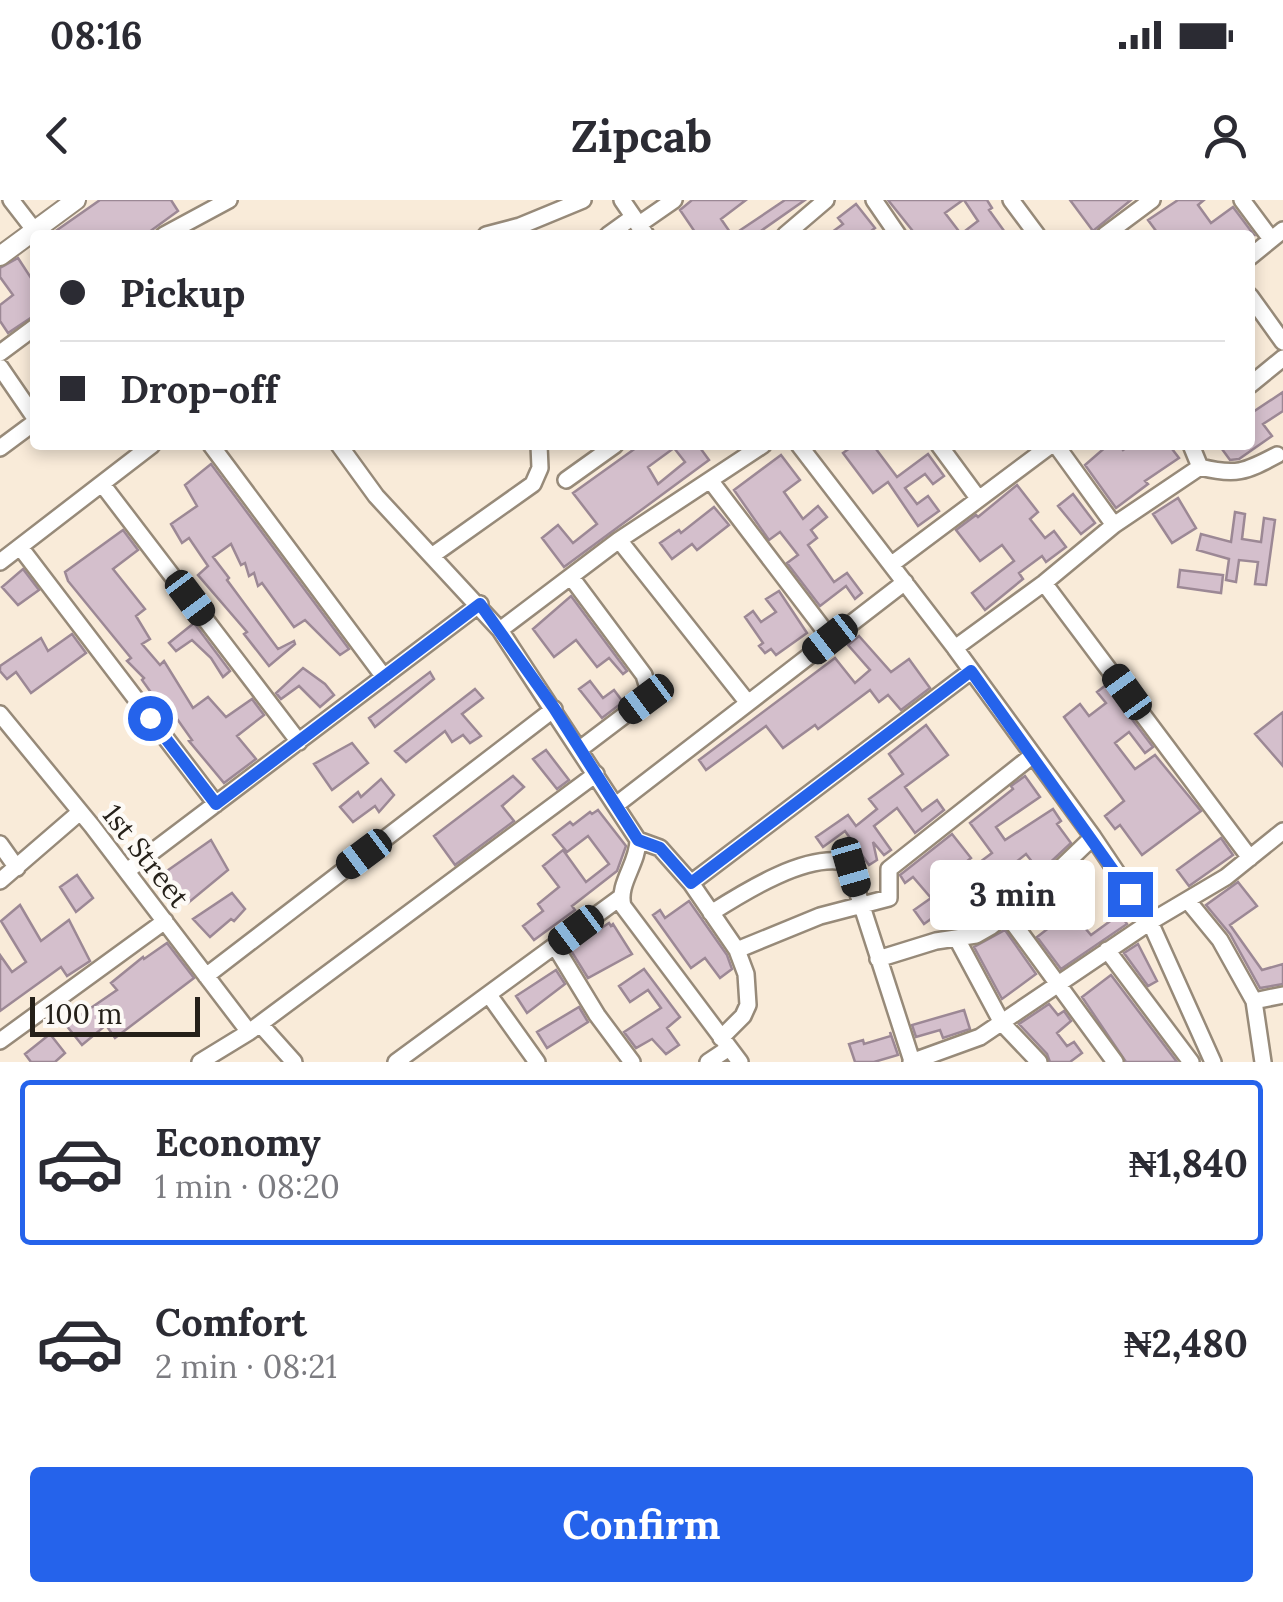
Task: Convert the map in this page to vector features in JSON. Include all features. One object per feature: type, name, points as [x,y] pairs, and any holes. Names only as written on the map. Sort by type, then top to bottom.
[{"type":"main road","points":[[35,230],[76,200]]},
{"type":"main road","points":[[0,256],[30,234]]},
{"type":"street","points":[[11,200],[35,230]]},
{"type":"street","points":[[171,230],[198,206],[229,200]]},
{"type":"street","points":[[505,230],[584,200]]},
{"type":"street","points":[[622,200],[639,226],[674,200]]},
{"type":"street","points":[[791,230],[826,200]]},
{"type":"street","points":[[874,200],[895,230]]},
{"type":"street","points":[[1011,200],[1033,230]]},
{"type":"street","points":[[1112,230],[1152,200]]},
{"type":"street","points":[[1242,200],[1277,235],[1255,254]]},
{"type":"street","points":[[1255,303],[1283,342]]},
{"type":"street","points":[[0,353],[30,330]]},
{"type":"street","points":[[1255,380],[1283,358]]},
{"type":"street","points":[[0,367],[30,412]]},
{"type":"street","points":[[0,448],[30,424]]},
{"type":"street","points":[[0,562],[142,450]]},
{"type":"street","points":[[215,450],[384,677]]},
{"type":"street","points":[[343,450],[376,496],[500,630],[638,840],[638,856],[620,896],[396,1062]]},
{"type":"street","points":[[433,555],[533,484],[540,468],[539,450]]},
{"type":"street","points":[[566,480],[607,450]]},
{"type":"street","points":[[500,630],[619,540],[755,450]]},
{"type":"street","points":[[803,450],[955,648],[1150,922],[1209,1060]]},
{"type":"street","points":[[943,450],[978,498]]},
{"type":"street","points":[[892,564],[1046,450]]},
{"type":"street","points":[[1057,450],[1114,525]]},
{"type":"street","points":[[1193,450],[1200,467]]},
{"type":"street","points":[[955,648],[1044,583],[1114,525],[1200,467],[1227,474],[1281,456]]},
{"type":"street","points":[[710,480],[830,639]]},
{"type":"street","points":[[102,484],[299,742]]},
{"type":"street","points":[[619,540],[748,703]]},
{"type":"street","points":[[20,547],[216,804]]},
{"type":"street","points":[[570,577],[644,675],[649,691],[646,699],[580,749]]},
{"type":"street","points":[[616,805],[905,582]]},
{"type":"street","points":[[1044,583],[1250,858]]},
{"type":"street","points":[[127,872],[480,604]]},
{"type":"street","points":[[691,883],[971,671]]},
{"type":"street","points":[[206,976],[554,708]]},
{"type":"street","name":"1st Street","points":[[3,723],[80,812],[206,976],[254,1028],[294,1062]]},
{"type":"street","points":[[737,950],[820,916],[889,898],[889,869],[1033,755]]},
{"type":"street","points":[[200,1062],[254,1028],[596,774]]},
{"type":"street","points":[[0,881],[80,812]]},
{"type":"street","points":[[711,912],[778,876],[838,861],[851,867],[912,1062],[980,1037],[1107,950],[1188,901],[1283,832]]},
{"type":"street","points":[[878,958],[936,941],[976,935],[1008,916],[1092,837]]},
{"type":"street","points":[[638,840],[660,848],[691,883],[737,950],[746,974],[748,1006],[708,1062]]},
{"type":"street","points":[[0,844],[16,868]]},
{"type":"street","points":[[620,896],[623,906],[740,1062]]},
{"type":"street","points":[[1188,901],[1220,940],[1254,1000],[1263,1062]]},
{"type":"street","points":[[1008,916],[1114,1062]]},
{"type":"street","points":[[0,1041],[165,921]]},
{"type":"street","points":[[957,938],[1002,1023],[1040,1062]]},
{"type":"street","points":[[554,946],[632,1062]]},
{"type":"street","points":[[1107,950],[1191,1062]]},
{"type":"street","points":[[1254,1000],[1283,994]]},
{"type":"street","points":[[490,995],[537,1062]]},
{"type":"building","points":[[100,200],[171,200],[178,211],[152,230],[57,230]]},
{"type":"building","points":[[692,200],[746,200],[721,219],[729,230],[694,230],[680,210]]},
{"type":"building","points":[[785,200],[805,200],[762,230],[740,230]]},
{"type":"building","points":[[888,200],[963,200],[945,213],[958,230],[912,230]]},
{"type":"building","points":[[964,200],[987,200],[992,208],[989,210],[1003,230],[966,230],[978,221]]},
{"type":"building","points":[[1070,200],[1131,200],[1094,230]]},
{"type":"building","points":[[1178,200],[1204,200],[1198,205],[1211,223],[1233,207],[1250,230],[1155,230],[1148,220]]},
{"type":"building","points":[[856,204],[875,228],[835,230],[843,224],[838,218]]},
{"type":"building","points":[[18,258],[30,276],[30,318],[8,333],[0,321],[0,305],[13,295],[0,277],[0,268]]},
{"type":"building","points":[[1283,392],[1283,411],[1263,424],[1272,436],[1255,448],[1255,411]]},
{"type":"building","points":[[633,450],[671,450],[648,467],[658,484],[685,462],[676,450],[702,450],[709,460],[564,567],[542,538],[558,525],[573,543],[597,524],[573,493]]},
{"type":"building","points":[[877,450],[897,477],[928,454],[944,476],[933,484],[925,474],[905,488],[917,504],[928,496],[939,511],[918,526],[888,482],[873,493],[843,453]]},
{"type":"building","points":[[1102,450],[1173,450],[1179,458],[1145,481],[1148,484],[1116,508],[1085,465]]},
{"type":"building","points":[[1223,450],[1252,450],[1239,459],[1230,460]]},
{"type":"building","points":[[781,455],[800,480],[784,492],[803,519],[818,506],[827,517],[811,530],[817,538],[808,545],[834,582],[847,573],[862,593],[855,599],[846,586],[820,606],[787,563],[798,555],[780,532],[769,540],[734,490]]},
{"type":"building","points":[[211,464],[349,649],[340,655],[305,620],[294,627],[262,583],[258,586],[254,573],[249,576],[231,544],[213,557],[227,580],[278,649],[294,641],[295,644],[269,666],[244,634],[247,632],[198,575],[208,566],[189,538],[182,543],[171,524],[197,506],[185,485]]},
{"type":"building","points":[[1017,485],[1038,512],[1030,519],[1045,538],[1054,531],[1066,547],[1046,562],[1042,556],[1019,573],[1023,579],[985,610],[972,593],[1014,561],[1002,545],[980,561],[956,530]]},
{"type":"building","points":[[1073,494],[1095,523],[1081,534],[1058,506]]},
{"type":"building","points":[[1178,498],[1196,528],[1172,543],[1153,514]]},
{"type":"building","points":[[714,507],[729,525],[697,550],[692,544],[672,559],[660,543],[679,530],[681,533]]},
{"type":"building","points":[[1235,512],[1245,514],[1242,539],[1261,542],[1264,518],[1275,520],[1266,585],[1255,584],[1258,562],[1239,560],[1236,582],[1226,580],[1229,559],[1197,550],[1201,534],[1231,542]]},
{"type":"building","points":[[123,530],[138,550],[113,569],[145,609],[136,616],[150,639],[142,644],[160,665],[164,661],[193,708],[208,697],[226,717],[252,699],[264,715],[237,736],[256,759],[224,783],[189,741],[192,740],[175,716],[170,719],[144,678],[127,661],[131,658],[68,581],[65,572]]},
{"type":"building","points":[[23,569],[39,590],[18,605],[2,587]]},
{"type":"building","points":[[1180,570],[1223,575],[1221,593],[1178,587]]},
{"type":"building","points":[[779,591],[807,633],[776,655],[771,649],[765,653],[759,646],[763,643],[745,617],[753,611],[761,622],[776,612],[766,599]]},
{"type":"building","points":[[571,596],[627,671],[623,674],[609,658],[597,667],[576,640],[554,657],[533,629]]},
{"type":"building","points":[[194,623],[230,671],[223,677],[211,658],[192,640],[176,651],[169,643]]},
{"type":"building","points":[[72,634],[86,653],[31,693],[16,672],[7,679],[0,671],[0,666],[41,638],[48,651]]},
{"type":"building","points":[[859,636],[891,672],[909,659],[930,688],[901,710],[888,695],[879,702],[870,690],[818,729],[815,725],[783,748],[766,726],[706,770],[699,760],[835,658],[855,683],[870,670],[848,645]]},
{"type":"building","points":[[303,668],[334,695],[320,707],[299,686],[281,699],[276,693]]},
{"type":"building","points":[[430,672],[434,679],[375,727],[369,718]]},
{"type":"building","points":[[590,681],[603,698],[614,690],[623,702],[602,718],[579,689]]},
{"type":"building","points":[[1106,685],[1153,747],[1145,753],[1129,732],[1115,743],[1135,769],[1155,755],[1201,811],[1142,855],[1120,825],[1115,829],[1105,816],[1124,801],[1064,717],[1080,704],[1089,716],[1106,703],[1097,692]]},
{"type":"building","points":[[475,689],[483,698],[462,714],[481,736],[470,743],[463,735],[452,742],[445,731],[406,762],[395,751]]},
{"type":"building","points":[[1283,712],[1283,766],[1255,734]]},
{"type":"building","points":[[926,725],[948,755],[905,787],[922,811],[937,800],[944,810],[915,833],[897,808],[874,826],[891,850],[884,855],[873,842],[877,860],[869,865],[845,831],[823,847],[816,837],[848,815],[856,826],[877,809],[869,799],[903,774],[889,754]]},
{"type":"building","points":[[352,743],[368,763],[332,790],[314,764]]},
{"type":"building","points":[[546,750],[569,780],[557,789],[533,759]]},
{"type":"building","points":[[513,776],[524,787],[502,806],[514,821],[455,865],[434,836]]},
{"type":"building","points":[[1025,776],[1040,797],[996,827],[1005,840],[1053,809],[1061,821],[1057,824],[1071,843],[1040,872],[1026,854],[1006,870],[1017,885],[961,926],[954,927],[942,911],[924,924],[914,910],[931,898],[913,877],[905,883],[900,875],[952,834],[971,858],[956,870],[960,875],[950,887],[961,902],[987,884],[992,878],[980,862],[992,853],[970,823]]},
{"type":"building","points":[[381,779],[394,795],[379,812],[375,806],[353,822],[340,807],[358,792],[361,797]]},
{"type":"building","points":[[598,810],[626,846],[617,871],[572,906],[575,910],[534,940],[523,926],[543,911],[538,904],[559,887],[543,866],[563,850],[586,882],[609,864],[588,836],[567,852],[553,835],[570,822],[573,825]]},
{"type":"building","points":[[1221,838],[1233,855],[1189,886],[1177,870]]},
{"type":"building","points":[[211,840],[228,870],[188,903],[164,873]]},
{"type":"building","points":[[77,875],[93,898],[76,912],[60,887]]},
{"type":"building","points":[[1238,882],[1257,906],[1230,925],[1262,970],[1283,964],[1283,984],[1260,988],[1230,934],[1206,905]]},
{"type":"building","points":[[232,893],[245,909],[210,937],[193,919]]},
{"type":"building","points":[[689,901],[727,955],[732,969],[720,978],[705,958],[691,968],[653,915],[660,910],[665,918]]},
{"type":"building","points":[[20,905],[41,941],[69,920],[90,961],[67,976],[61,967],[0,1011],[0,955],[12,972],[26,962],[1,921]]},
{"type":"building","points":[[1068,908],[1091,935],[1120,914],[1127,924],[1061,969],[1037,937],[1050,927],[1047,923]]},
{"type":"building","points":[[609,923],[632,954],[588,978],[570,949]]},
{"type":"building","points":[[1005,930],[1036,974],[1002,999],[974,947]]},
{"type":"building","points":[[167,943],[194,978],[115,1038],[106,1025],[82,1045],[66,1025],[117,990],[111,983]]},
{"type":"building","points":[[1138,944],[1157,981],[1148,986],[1124,953]]},
{"type":"building","points":[[644,969],[680,1017],[667,1028],[679,1045],[666,1054],[652,1039],[636,1048],[624,1032],[661,1008],[648,990],[630,1002],[619,986]]},
{"type":"building","points":[[556,970],[565,984],[527,1013],[516,996]]},
{"type":"building","points":[[1111,975],[1177,1062],[1126,1062],[1082,997]]},
{"type":"building","points":[[1049,1004],[1058,1015],[1064,1011],[1071,1021],[1057,1033],[1067,1046],[1074,1042],[1082,1053],[1070,1062],[1050,1062],[1019,1024]]},
{"type":"building","points":[[579,1007],[588,1022],[547,1048],[537,1032]]},
{"type":"building","points":[[964,1010],[970,1029],[943,1038],[940,1030],[916,1037],[912,1025]]},
{"type":"building","points":[[890,1032],[898,1055],[874,1062],[855,1062],[849,1044],[863,1040],[864,1044],[891,1036]]},
{"type":"building","points":[[50,1034],[65,1053],[55,1062],[31,1062],[25,1054]]},
{"type":"route","points":[[150,718],[216,804],[480,604],[554,708],[638,840],[660,848],[691,883],[971,671],[1130,894]]}]
